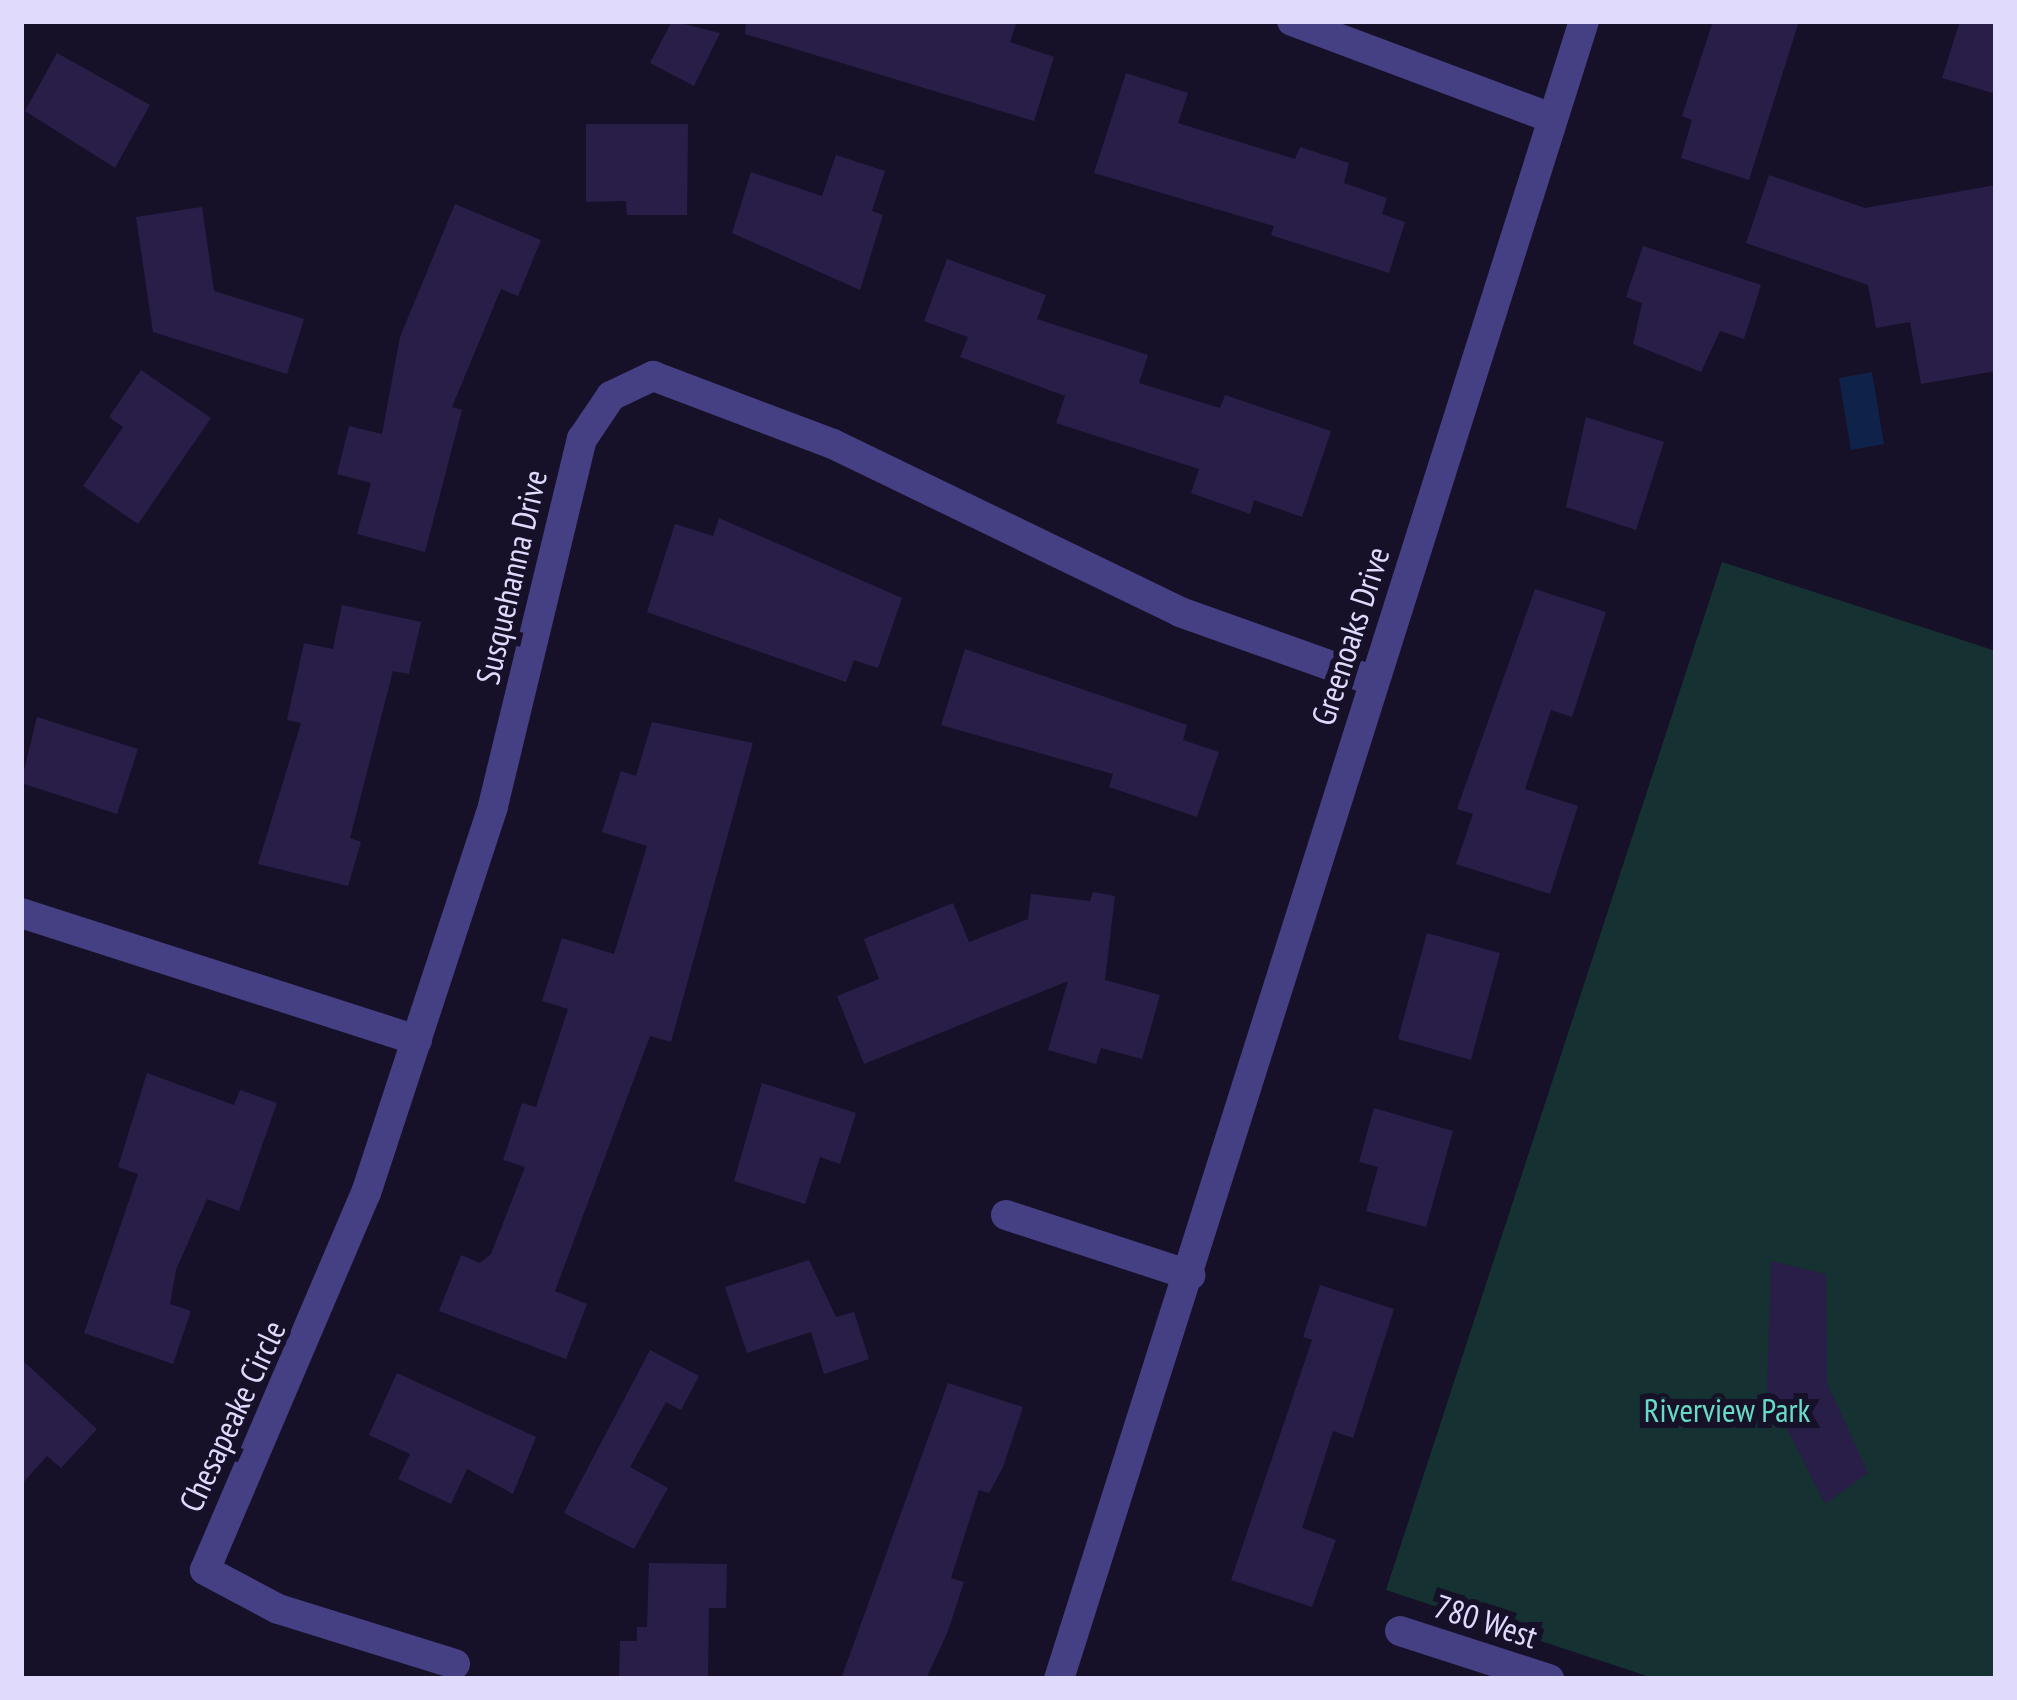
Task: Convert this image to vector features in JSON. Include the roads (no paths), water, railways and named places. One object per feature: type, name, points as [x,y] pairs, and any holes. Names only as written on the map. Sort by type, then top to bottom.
[{"type":"street","points":[[1292,21],[1552,118]]},
{"type":"street","name":"Greenoaks Drive","points":[[1059,1679],[1584,21]]},
{"type":"street","name":"Susquehanna Drive","points":[[417,1040],[494,806],[582,439],[611,396],[653,376],[833,444],[1180,612],[1374,681]]},
{"type":"street","points":[[21,913],[417,1040]]},
{"type":"street","name":"Chesapeake Circle","points":[[417,1040],[309,1336],[236,1477],[205,1570],[278,1609],[455,1664]]},
{"type":"street","points":[[1006,1215],[1190,1275]]},
{"type":"street","name":"780 West","points":[[1400,1630],[1549,1679]]},
{"type":"water","points":[[1872,372],[1884,444],[1851,450],[1839,378]]},
{"type":"park label","name":"Riverview Park","points":[[1727,1410]]}]
